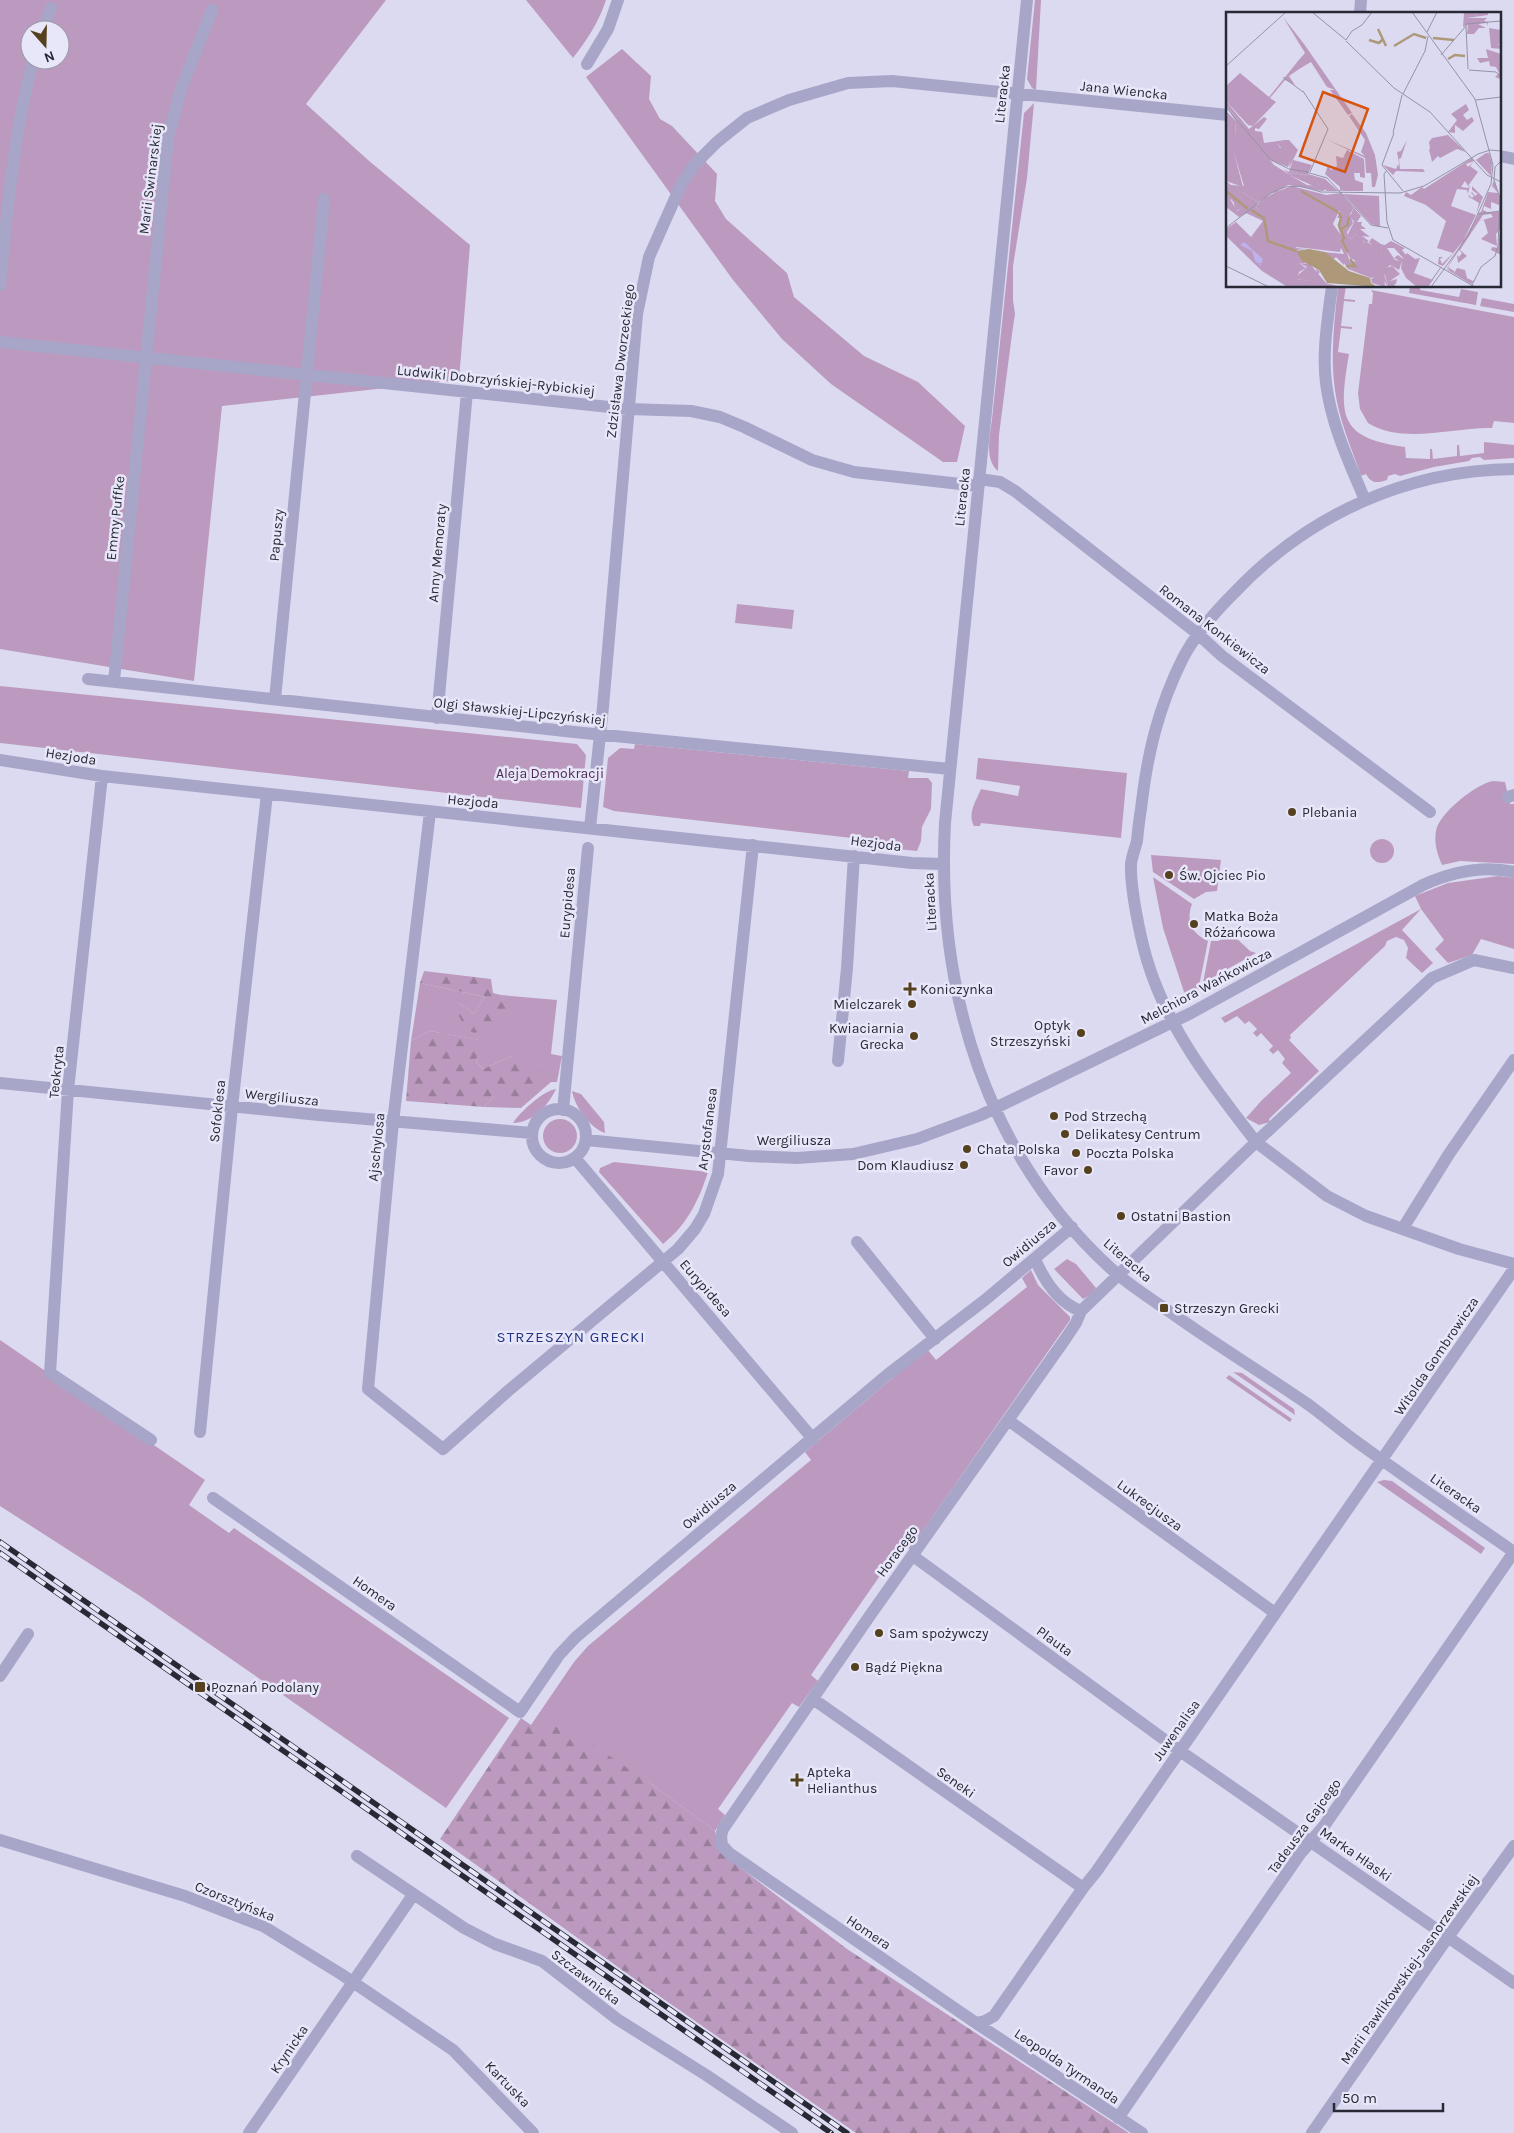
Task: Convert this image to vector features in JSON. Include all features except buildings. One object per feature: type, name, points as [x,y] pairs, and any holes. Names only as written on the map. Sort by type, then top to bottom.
[{"type":"street","points":[[587,64],[608,30],[618,0]]},
{"type":"street","name":"Literacka","points":[[1027,0],[950,769],[943,864],[948,942],[956,994],[970,1045],[996,1108],[1029,1170],[1072,1227],[1119,1275],[1235,1357],[1308,1405],[1382,1460],[1514,1552]]},
{"type":"street","points":[[46,20],[50,8]]},
{"type":"street","name":"Marii Swinarskiej","points":[[147,358],[168,138],[181,89],[212,10]]},
{"type":"street","points":[[0,285],[14,148],[21,107],[30,70]]},
{"type":"street","name":"Zdzisława Dworzeckiego","points":[[590,828],[637,314],[649,257],[681,185],[694,165],[747,118],[789,100],[848,83],[892,81],[1017,94]]},
{"type":"street","name":"Jana Wiencka","points":[[1017,94],[1226,116]]},
{"type":"street","name":"Papuszy","points":[[275,699],[324,199]]},
{"type":"street","points":[[1332,288],[1324,356],[1326,382],[1331,410],[1345,454],[1365,500]]},
{"type":"street","name":"Ludwiki Dobrzyńskiej-Rybickiej","points":[[0,342],[306,373],[628,409],[691,411],[720,418],[744,427],[812,460],[854,472],[978,482]]},
{"type":"street","name":"Emmy Puffke","points":[[114,680],[147,358]]},
{"type":"street","name":"Anny Memoraty","points":[[437,718],[467,392]]},
{"type":"street","points":[[1514,469],[1472,471],[1432,479],[1365,500],[1312,527],[1281,548],[1258,567],[1208,619],[1183,658],[1159,716],[1149,751],[1136,843],[1131,863],[1141,934],[1155,984],[1172,1022],[1211,1084],[1256,1142],[1327,1196],[1366,1216],[1459,1249],[1514,1264]]},
{"type":"street","name":"Romana Konkiewicza","points":[[978,482],[1000,482],[1015,492],[1198,634],[1222,656],[1430,812]]},
{"type":"street","name":"Olgi Sławskiej-Lipczyńskiej","points":[[88,678],[437,718],[950,769]]},
{"type":"street","name":"Hezjoda","points":[[0,760],[102,776],[912,863],[943,864]]},
{"type":"street","name":"Teokryta","points":[[102,776],[68,1090],[50,1373],[151,1440]]},
{"type":"street","name":"Sofoklesa","points":[[200,1432],[232,1107],[267,794]]},
{"type":"street","name":"Ajschylosa","points":[[430,812],[393,1122],[368,1389],[443,1449]]},
{"type":"street","name":"Arystofanesa","points":[[443,1449],[508,1390],[664,1262],[695,1229],[704,1214],[718,1174],[753,845]]},
{"type":"street","name":"Eurypidesa","points":[[563,1110],[588,848]]},
{"type":"street","points":[[838,1061],[847,968],[854,856]]},
{"type":"street","name":"Melchiora Wańkowicza","points":[[996,1108],[1172,1022],[1423,884],[1454,873],[1483,869],[1514,872]]},
{"type":"street","points":[[1119,1275],[1256,1142],[1432,978],[1474,960],[1514,968]]},
{"type":"street","points":[[1403,1228],[1449,1154],[1514,1060]]},
{"type":"street","name":"Wergiliusza","points":[[0,1083],[232,1107],[532,1133]]},
{"type":"street","name":"Wergiliusza","points":[[586,1140],[770,1157],[813,1157],[853,1154],[925,1137],[996,1108]]},
{"type":"street","points":[[552,1110],[563,1110],[573,1114],[581,1122],[586,1140],[583,1148],[575,1158],[566,1162],[555,1163],[545,1160],[537,1153],[532,1144],[532,1133],[535,1123],[543,1115],[552,1110]]},
{"type":"street","name":"Eurypidesa","points":[[575,1158],[813,1439]]},
{"type":"street","name":"Owidiusza","points":[[520,1712],[559,1655],[576,1637],[887,1375],[1035,1259],[1072,1227]]},
{"type":"street","points":[[857,1242],[935,1339]]},
{"type":"street","points":[[1035,1259],[1044,1279],[1070,1307],[1081,1311]]},
{"type":"street","name":"Witolda Gombrowicza","points":[[1382,1460],[1514,1269]]},
{"type":"street","name":"Horacego","points":[[729,1854],[722,1845],[721,1836],[723,1828],[1076,1324],[1081,1311],[1119,1275]]},
{"type":"street","name":"Lukrecjusza","points":[[1008,1420],[1274,1613]]},
{"type":"street","name":"Juwenalisa","points":[[976,2023],[994,2016],[1382,1460]]},
{"type":"street","name":"Homera","points":[[213,1498],[520,1712]]},
{"type":"street","name":"Tadeusza Gajcego","points":[[1118,2118],[1294,1862],[1312,1841],[1514,1552]]},
{"type":"street","name":"Plauta","points":[[912,1556],[1180,1751]]},
{"type":"street","points":[[0,1676],[28,1634]]},
{"type":"street","name":"Seneki","points":[[813,1699],[1083,1888]]},
{"type":"street","name":"Marka Hłaski","points":[[1180,1751],[1514,1983]]},
{"type":"street","name":"Czorsztyńska","points":[[0,1840],[185,1896],[250,1919],[353,1982],[434,2036],[460,2057]]},
{"type":"street","name":"Marii Pawlikowskiej-Jasnorzewskiej","points":[[1312,2133],[1448,1937],[1514,1846]]},
{"type":"street","name":"Homera","points":[[729,1854],[976,2023]]},
{"type":"street","name":"Szczawnicka","points":[[357,1856],[464,1928],[495,1944],[542,1962],[617,2019],[706,2075],[792,2133]]},
{"type":"street","name":"Krynicka","points":[[249,2133],[413,1895]]},
{"type":"street","name":"Leopolda Tyrmanda","points":[[976,2023],[1142,2133]]},
{"type":"street","name":"Kartuska","points":[[460,2057],[532,2133]]},
{"type":"green space","points":[[0,0],[386,0],[306,104],[368,160],[470,245],[459,380],[222,406],[194,681],[0,649]]},
{"type":"green space","points":[[526,0],[606,0],[592,31],[573,58]]},
{"type":"green space","points":[[1035,0],[1041,0],[1036,90],[1032,88],[1027,79]]},
{"type":"green space","points":[[622,49],[651,76],[649,99],[660,119],[672,126],[717,174],[715,201],[726,219],[787,273],[794,297],[864,356],[918,382],[965,426],[957,462],[943,462],[831,384],[782,339],[733,280],[586,77]]},
{"type":"green space","points":[[1034,103],[1027,178],[1013,266],[1015,314],[999,435],[998,471],[989,454],[989,440],[1024,113]]},
{"type":"green space","points":[[1338,288],[1346,288],[1344,299],[1355,300],[1355,302],[1344,301],[1341,326],[1352,327],[1352,329],[1341,328],[1338,352],[1349,354],[1344,407],[1348,420],[1355,429],[1366,437],[1383,443],[1405,447],[1406,458],[1430,459],[1430,449],[1432,449],[1433,459],[1457,456],[1457,445],[1459,445],[1460,456],[1484,453],[1484,442],[1514,445],[1514,458],[1484,460],[1480,457],[1472,458],[1469,461],[1434,467],[1400,476],[1395,474],[1388,476],[1387,480],[1381,482],[1372,481],[1366,474],[1361,476],[1337,402],[1333,373]]},
{"type":"green space","points":[[1410,288],[1420,288],[1420,290],[1459,297],[1461,289],[1478,292],[1476,305],[1409,293]]},
{"type":"green space","points":[[1371,290],[1514,317],[1514,423],[1494,421],[1492,428],[1413,434],[1397,433],[1368,423],[1360,409],[1358,393],[1369,304],[1372,304],[1373,293]]},
{"type":"green space","points":[[1482,298],[1514,304],[1514,312],[1480,306]]},
{"type":"green space","points":[[737,604],[794,610],[792,629],[735,623]]},
{"type":"green space","name":"Aleja Demokracji","points":[[0,686],[577,744],[586,755],[581,808],[0,743]]},
{"type":"green space","name":"Aleja Demokracji","points":[[635,744],[909,771],[908,778],[928,778],[932,783],[931,809],[922,827],[921,841],[917,851],[887,848],[887,842],[614,811],[603,807],[608,758],[620,748],[634,749]]},
{"type":"green space","points":[[978,758],[1127,773],[1121,838],[981,823],[980,826],[974,826],[971,817],[981,789],[1018,796],[1020,786],[976,779]]},
{"type":"green space","points":[[1493,781],[1505,782],[1510,804],[1514,804],[1514,864],[1460,861],[1442,865],[1437,852],[1435,836],[1439,824],[1459,800],[1468,793]]},
{"type":"green space","points":[[1382,839],[1387,840],[1393,846],[1393,856],[1387,862],[1382,863],[1377,862],[1371,856],[1370,851],[1371,846],[1377,840]]},
{"type":"green space","points":[[1151,855],[1221,860],[1217,891],[1206,892],[1194,899],[1153,872]]},
{"type":"green space","points":[[1498,876],[1514,878],[1514,949],[1481,939],[1472,955],[1448,963],[1435,949],[1444,940],[1421,909],[1415,896],[1448,883]]},
{"type":"green space","points":[[1153,877],[1192,904],[1190,910],[1191,926],[1197,934],[1208,941],[1198,991],[1186,998],[1163,928]]},
{"type":"green space","points":[[1421,909],[1402,930],[1433,963],[1422,973],[1406,958],[1408,948],[1404,940],[1396,937],[1387,941],[1385,946],[1290,1035],[1291,1038],[1289,1040],[1319,1071],[1269,1119],[1270,1122],[1259,1125],[1246,1118],[1291,1073],[1282,1063],[1285,1059],[1278,1050],[1273,1054],[1269,1050],[1273,1046],[1261,1033],[1257,1037],[1253,1033],[1257,1029],[1249,1021],[1245,1024],[1237,1016],[1225,1023],[1221,1018]]},
{"type":"green space","points":[[1232,934],[1250,951],[1256,953],[1203,983],[1211,941],[1218,941]]},
{"type":"green space","points":[[424,971],[491,979],[493,993],[501,995],[508,1013],[475,1033],[466,1030],[454,1006],[459,1003],[474,1014],[485,997],[420,983]]},
{"type":"green space","points":[[420,983],[485,997],[474,1014],[459,1003],[466,1030],[507,1013],[501,995],[557,1000],[551,1054],[562,1056],[557,1082],[551,1082],[521,1108],[484,1107],[494,1096],[512,1056],[483,1069],[476,1062],[479,1040],[430,1031],[411,1041]]},
{"type":"green space","points":[[430,1031],[480,1040],[476,1062],[483,1069],[512,1056],[539,1069],[537,1085],[530,1094],[519,1098],[503,1101],[494,1096],[484,1107],[406,1101],[411,1041]]},
{"type":"green space","points":[[556,1089],[549,1101],[533,1117],[513,1123],[532,1103],[545,1093]]},
{"type":"green space","points":[[572,1091],[581,1094],[604,1122],[605,1133],[584,1116],[576,1103]]},
{"type":"green space","points":[[560,1119],[567,1120],[572,1124],[576,1129],[576,1143],[572,1148],[567,1152],[560,1153],[553,1152],[548,1148],[544,1143],[543,1136],[544,1129],[548,1124],[553,1120]]},
{"type":"green space","points":[[614,1162],[708,1172],[701,1192],[691,1211],[679,1229],[663,1244],[599,1172],[600,1168]]},
{"type":"green space","points":[[1067,1259],[1076,1264],[1096,1288],[1092,1294],[1083,1299],[1054,1269]]},
{"type":"green space","points":[[1031,1270],[1038,1285],[1070,1317],[1070,1320],[910,1549],[902,1544],[811,1675],[818,1681],[799,1707],[792,1703],[718,1809],[725,1815],[715,1831],[650,1783],[531,1725],[574,1662],[588,1646],[811,1460],[805,1452],[927,1349],[936,1360],[1027,1287],[1022,1278]]},
{"type":"green space","points":[[0,1340],[205,1480],[189,1505],[229,1533],[234,1528],[509,1718],[446,1808],[140,1596],[0,1506]]},
{"type":"green space","points":[[1233,1372],[1242,1373],[1294,1409],[1295,1415]]},
{"type":"green space","points":[[1229,1375],[1292,1419],[1290,1422],[1226,1378]]},
{"type":"green space","points":[[1384,1480],[1392,1481],[1485,1548],[1481,1554],[1377,1482]]},
{"type":"green space","points":[[521,1718],[531,1725],[566,1727],[650,1783],[715,1831],[717,1847],[721,1853],[847,1949],[1129,2133],[856,2133],[629,1975],[440,1839]]},
{"type":"railway","points":[[0,1542],[847,2133]]},
{"type":"railway","points":[[0,1553],[831,2133]]},
{"type":"place","name":"Plebania","points":[[1292,812]]},
{"type":"place","name":"Św. Ojciec Pio","points":[[1169,875]]},
{"type":"place","name":"Matka Boża Różańcowa","points":[[1194,924]]},
{"type":"place","name":"Koniczynka","points":[[910,989]]},
{"type":"place","name":"Mielczarek","points":[[912,1004]]},
{"type":"place","name":"Optyk Strzeszyński","points":[[1081,1033]]},
{"type":"place","name":"Kwiaciarnia Grecka","points":[[914,1036]]},
{"type":"place","name":"Pod Strzechą","points":[[1054,1116]]},
{"type":"place","name":"Delikatesy Centrum","points":[[1065,1134]]},
{"type":"place","name":"Chata Polska","points":[[967,1149]]},
{"type":"place","name":"Poczta Polska","points":[[1076,1153]]},
{"type":"place","name":"Dom Klaudiusz","points":[[964,1165]]},
{"type":"place","name":"Favor","points":[[1088,1170]]},
{"type":"place","name":"Ostatni Bastion","points":[[1121,1216]]},
{"type":"place","name":"Strzeszyn Grecki","points":[[1164,1308]]},
{"type":"place","name":"Sam spożywczy","points":[[879,1633]]},
{"type":"place","name":"Bądź Piękna","points":[[855,1667]]},
{"type":"place","name":"Poznań Podolany","points":[[200,1687]]},
{"type":"place","name":"Apteka Helianthus","points":[[797,1780]]},
{"type":"district","name":"STRZESZYN GRECKI","points":[[571,1337]]}]
